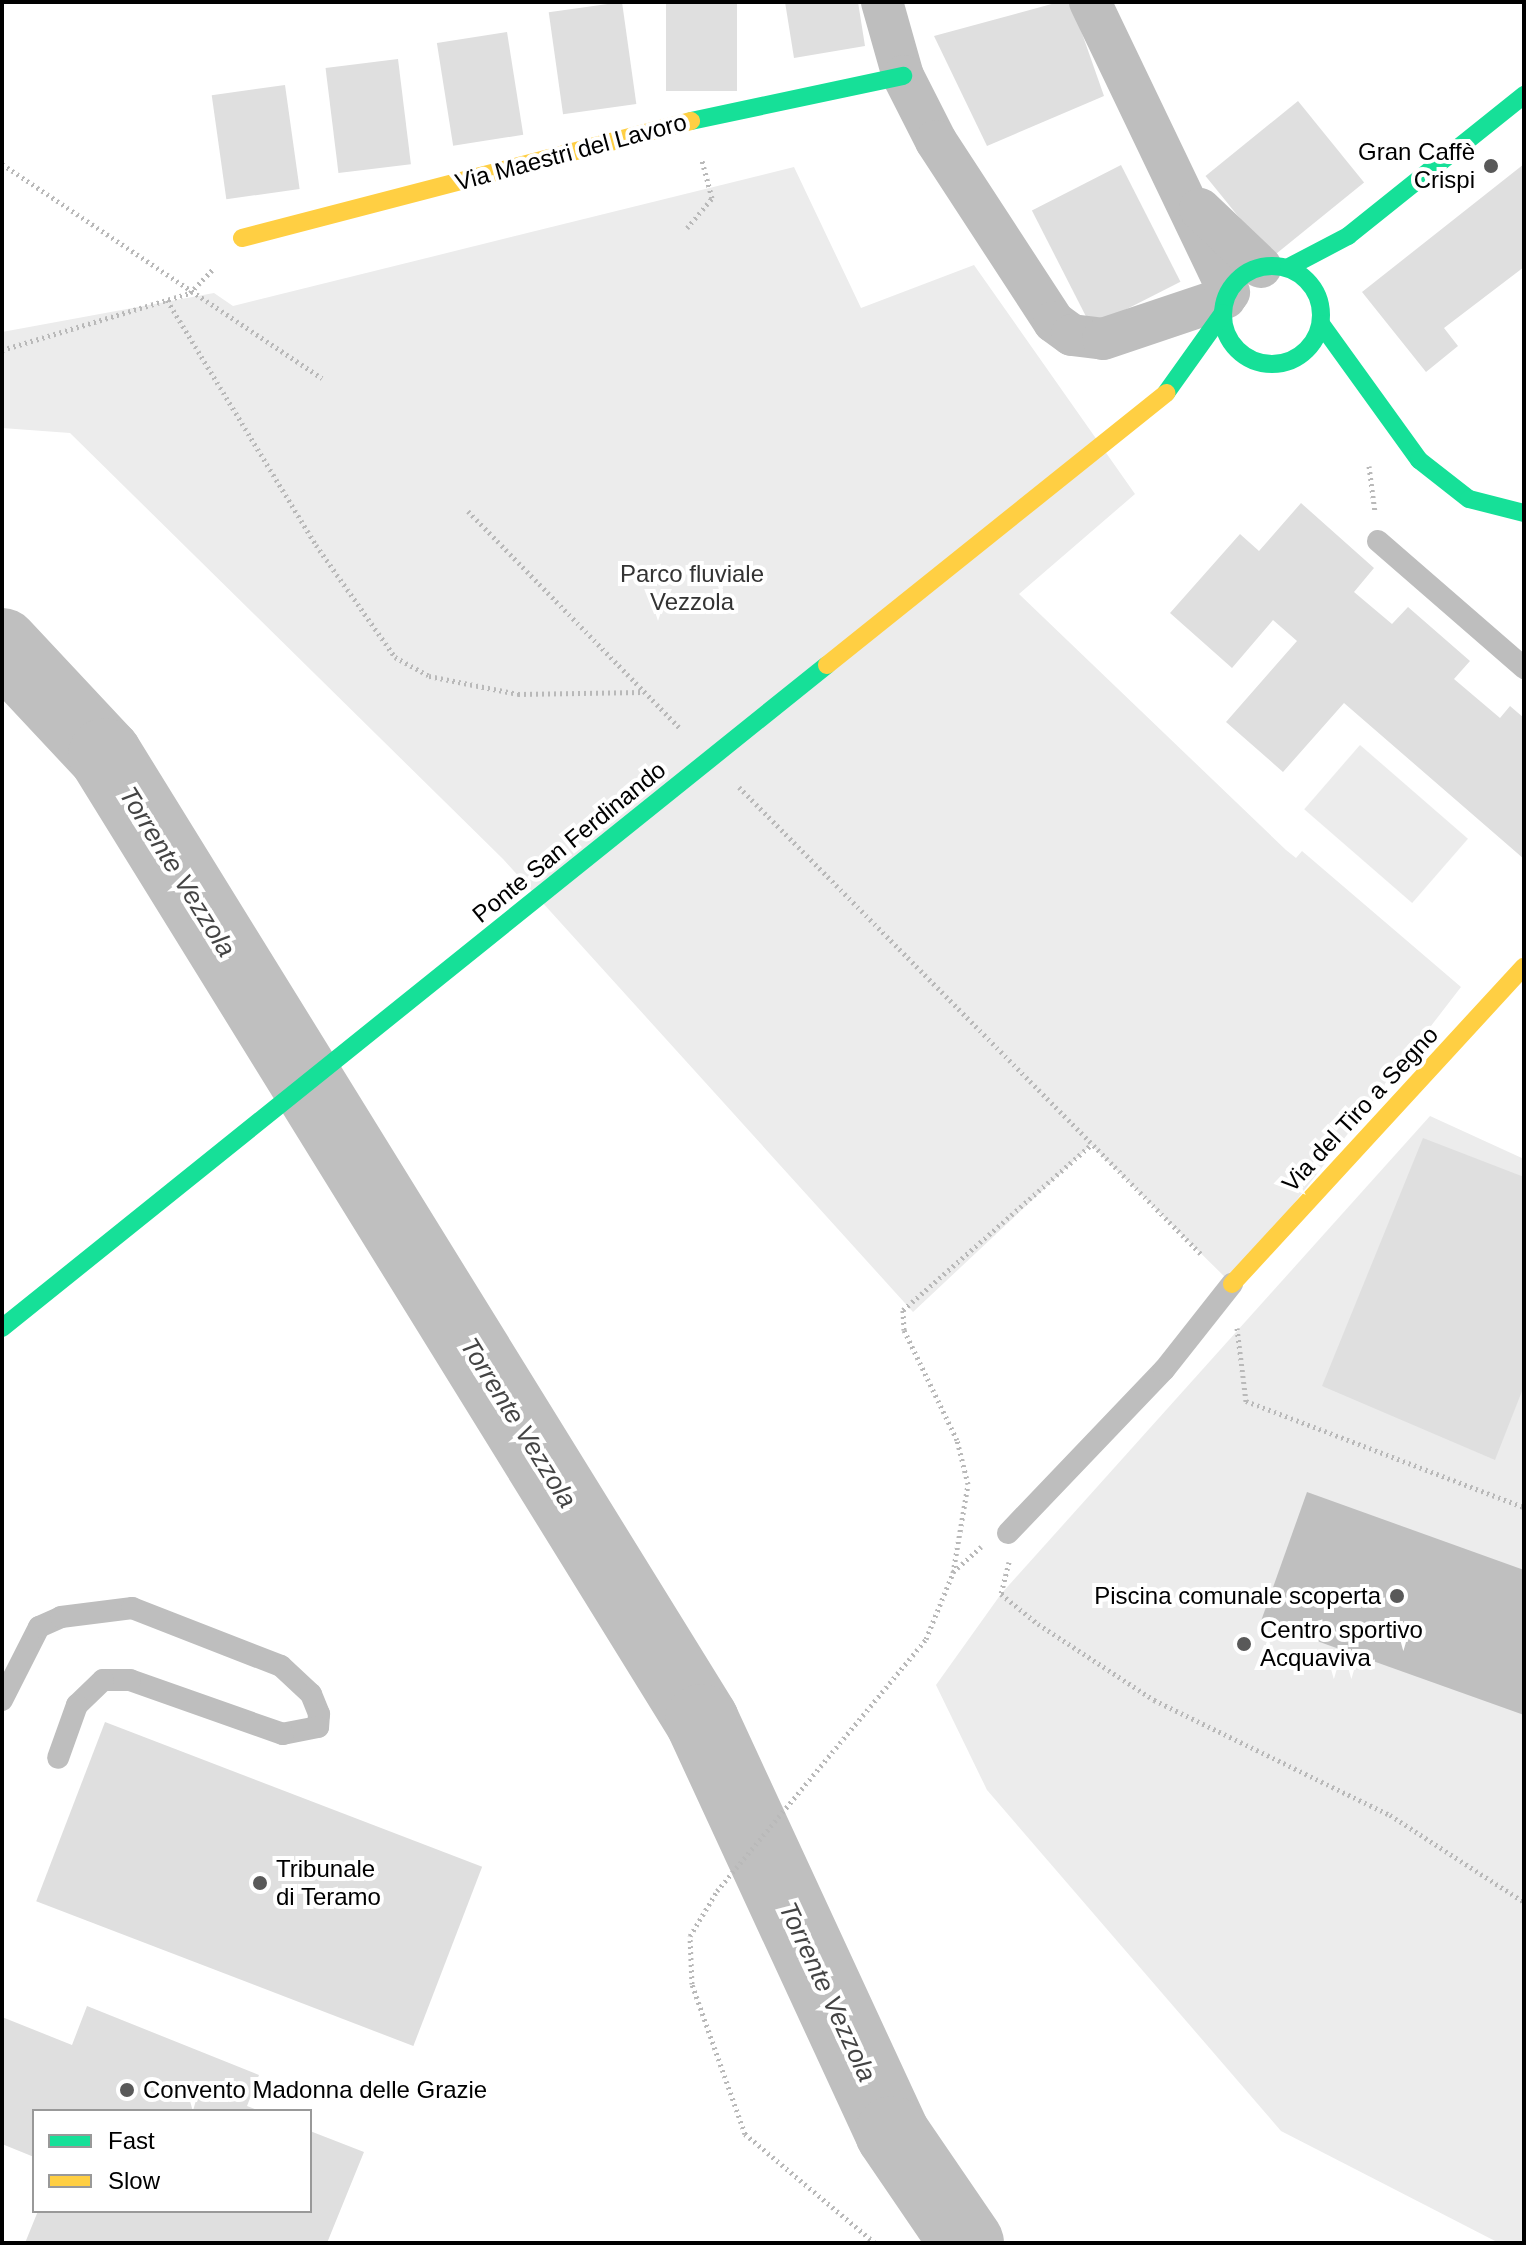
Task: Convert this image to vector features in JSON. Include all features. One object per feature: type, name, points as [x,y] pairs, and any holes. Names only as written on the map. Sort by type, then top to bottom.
[{"type":"street","points":[[882,2],[903,76],[1036,302],[1072,335],[1103,339],[1225,301],[1275,267],[1348,236],[1524,95]]},
{"type":"street","points":[[1090,2],[1187,197],[1225,301],[1229,340],[1250,360]]},
{"type":"street","name":"Via Maestri del Lavoro","points":[[242,238],[692,120],[903,76]]},
{"type":"street","points":[[1187,197],[1275,267],[1319,297]]},
{"type":"street","points":[[1348,236],[1319,297],[1321,324],[1356,378],[1419,460],[1469,499],[1524,513]]},
{"type":"street","name":"Ponte San Ferdinando","points":[[2,1328],[1166,393],[1225,301]]},
{"type":"street","points":[[1277,364],[1302,354],[1321,324]]},
{"type":"street","points":[[1226,371],[1250,360],[1356,378]]},
{"type":"street","name":"Ponte San Ferdinando","points":[[1166,393],[1201,383]]},
{"type":"street","name":"Via del Tiro a Segno","points":[[1232,1284],[1524,967]]},
{"type":"lane","points":[[1378,541],[1524,668]]},
{"type":"lane","points":[[1008,1533],[1164,1370],[1232,1284]]},
{"type":"lane","points":[[2,1700],[39,1627],[61,1617],[132,1608],[281,1666],[311,1694],[319,1714],[311,1731],[283,1734],[130,1680],[103,1680],[77,1705],[58,1758]]},
{"type":"path","points":[[687,228],[712,198],[692,120]]},
{"type":"path","points":[[2,164],[190,293],[322,378]]},
{"type":"path","points":[[2,350],[190,293]]},
{"type":"path","points":[[167,300],[316,545],[395,657],[429,676],[518,694],[645,692]]},
{"type":"path","points":[[468,511],[689,737]]},
{"type":"path","points":[[734,782],[1232,1284],[1246,1401],[1524,1507]]},
{"type":"path","points":[[875,2243],[745,2134],[692,1984],[690,1936],[717,1891],[926,1639],[953,1573],[968,1484],[957,1440],[904,1330],[903,1310],[935,1274],[1011,1220],[1091,1145]]},
{"type":"path","points":[[953,1573],[971,1552],[1008,1533],[1014,1542],[1001,1594],[1038,1624],[1154,1700],[1390,1815],[1524,1902]]},
{"type":"green space","name":"Parco fluviale Vezzola","points":[[794,167],[861,308],[974,265],[1135,494],[1019,594],[1286,850],[1296,858],[1302,851],[1461,987],[1232,1284],[1091,1145],[913,1312],[503,859],[70,433],[2,428],[2,332],[214,293],[233,306]]},
{"type":"green space","points":[[1360,745],[1468,839],[1412,903],[1304,809]]},
{"type":"green space","name":"Centro sportivo Acquaviva","points":[[1430,1116],[1524,1159],[1524,2243],[1499,2243],[1281,2131],[987,1790],[936,1685],[1001,1594]]},
{"type":"shaded area","name":"Piscina comunale scoperta","points":[[1307,1492],[1524,1570],[1524,1715],[1261,1621]]},
{"type":"building","points":[[622,2],[636,104],[563,114],[549,12]]},
{"type":"building","points":[[666,2],[737,2],[737,91],[666,91]]},
{"type":"building","points":[[785,2],[858,2],[865,46],[794,58]]},
{"type":"building","points":[[1059,2],[1071,2],[1104,96],[987,146],[934,36]]},
{"type":"building","points":[[507,32],[523,135],[453,146],[437,43]]},
{"type":"building","points":[[398,59],[411,164],[338,173],[326,68]]},
{"type":"building","points":[[285,85],[300,189],[226,199],[212,95]]},
{"type":"building","points":[[1298,101],[1364,183],[1272,257],[1206,176]]},
{"type":"building","points":[[1524,164],[1524,267],[1444,328],[1458,346],[1426,372],[1362,292]]},
{"type":"building","points":[[1121,165],[1180,282],[1091,327],[1032,210]]},
{"type":"building","points":[[1301,503],[1374,568],[1354,592],[1392,624],[1408,607],[1470,661],[1454,679],[1500,718],[1510,706],[1524,718],[1524,859],[1344,703],[1283,772],[1226,722],[1297,641],[1273,620],[1232,668],[1170,613],[1240,534],[1259,551]]},
{"type":"building","points":[[1423,1138],[1524,1177],[1524,1386],[1495,1460],[1322,1386]]},
{"type":"building","name":"Tribunale di Teramo","points":[[105,1722],[482,1867],[413,2046],[36,1901]]},
{"type":"building","name":"Convento Madonna delle Grazie","points":[[87,2006],[259,2075],[247,2106],[255,2109],[32,2109],[32,2156],[2,2144],[2,2017],[72,2045]]},
{"type":"building","name":"Convento Madonna delle Grazie","points":[[312,2132],[364,2152],[327,2243],[25,2243],[37,2213],[312,2213]]},
{"type":"waterway","name":"Torrente Vezzola","points":[[2,645],[105,755],[702,1721],[892,2133],[967,2243]]},
{"type":"traffic: fast","points":[[691,121],[903,76]]},
{"type":"traffic: fast","points":[[1289,267],[1348,236],[1524,95]]},
{"type":"traffic: fast","points":[[1262,266],[1282,266],[1307,280],[1318,296],[1321,315],[1318,334],[1307,350],[1282,364],[1262,364],[1245,356],[1231,342],[1223,325],[1223,305],[1231,288],[1245,274],[1262,266]]},
{"type":"traffic: fast","points":[[1166,393],[1223,313]]},
{"type":"traffic: fast","points":[[1321,324],[1419,460],[1469,499],[1524,513]]},
{"type":"traffic: fast","points":[[2,1328],[827,665]]},
{"type":"traffic: slow","points":[[242,238],[691,121]]},
{"type":"traffic: slow","points":[[827,665],[1166,393]]},
{"type":"traffic: slow","points":[[1232,1284],[1524,967]]},
{"type":"place","name":"Gran Caffè Crispi","points":[[1491,166]]},
{"type":"place","name":"Piscina comunale scoperta","points":[[1397,1596]]},
{"type":"place","name":"Centro sportivo Acquaviva","points":[[1244,1644]]},
{"type":"place","name":"Tribunale di Teramo","points":[[260,1883]]},
{"type":"place","name":"Convento Madonna delle Grazie","points":[[127,2090]]}]
